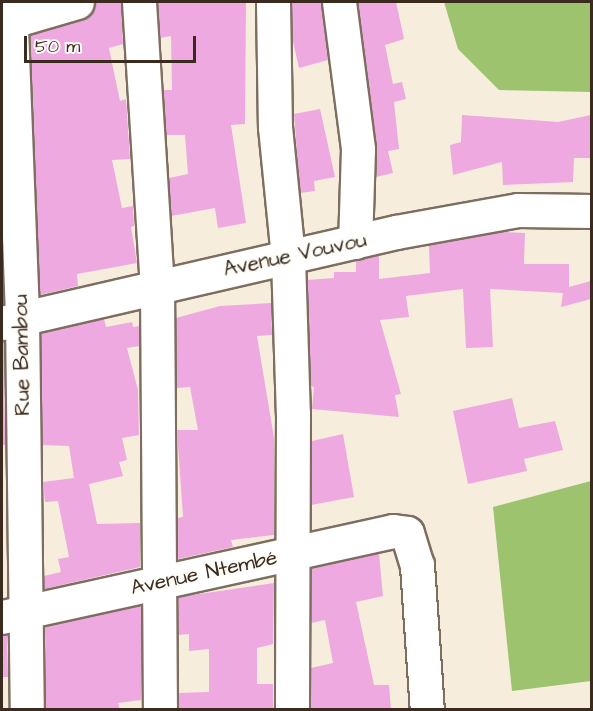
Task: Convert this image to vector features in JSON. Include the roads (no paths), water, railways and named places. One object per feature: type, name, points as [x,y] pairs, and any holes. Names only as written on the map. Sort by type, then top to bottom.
[{"type":"street","points":[[8,15],[77,2]]},
{"type":"street","points":[[139,2],[157,285],[157,583],[160,710]]},
{"type":"street","points":[[273,2],[275,127],[288,258],[293,414],[292,710]]},
{"type":"street","points":[[339,2],[358,149],[355,242]]},
{"type":"street","name":"Rue Bambou","points":[[8,15],[13,614],[27,710]]},
{"type":"street","name":"Avenue Vouvou","points":[[12,320],[157,285],[355,242],[518,210],[591,211]]},
{"type":"street","name":"Avenue Ntembé","points":[[13,614],[393,531],[407,533],[417,565],[427,710]]}]
